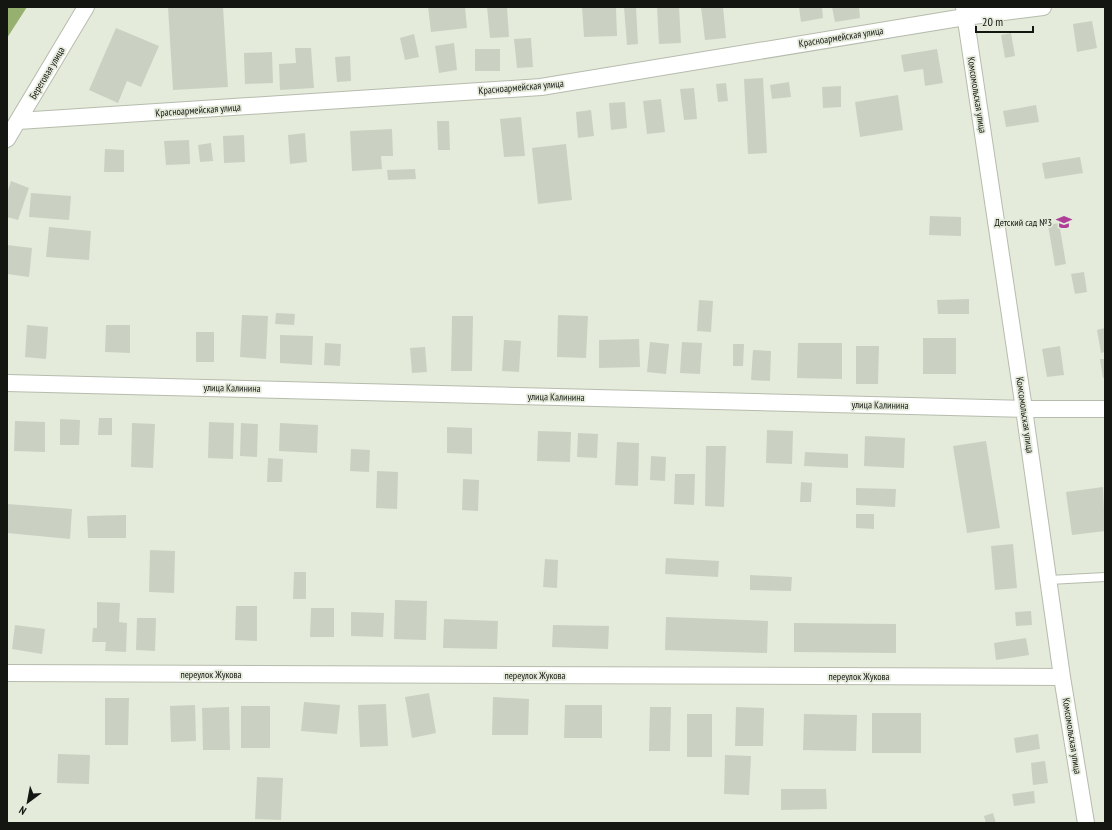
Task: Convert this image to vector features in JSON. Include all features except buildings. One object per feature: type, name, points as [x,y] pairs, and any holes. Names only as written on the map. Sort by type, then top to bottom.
[{"type":"street","name":"Береговая улица","points":[[7,139],[86,7]]},
{"type":"street","name":"Красноармейская улица","points":[[18,121],[541,87],[965,12],[1043,7]]},
{"type":"street","name":"Комсомольская улица","points":[[965,12],[1024,408],[1062,677],[1086,823]]},
{"type":"street","name":"улица Калинина","points":[[7,383],[1024,408],[1105,408]]},
{"type":"street","name":"переулок Жукова","points":[[7,673],[1062,677]]},
{"type":"lane","points":[[1049,580],[1105,578]]},
{"type":"shaded area","points":[[7,7],[27,7],[7,38]]},
{"type":"place","name":"Детский сад №3","points":[[1064,222]]}]
